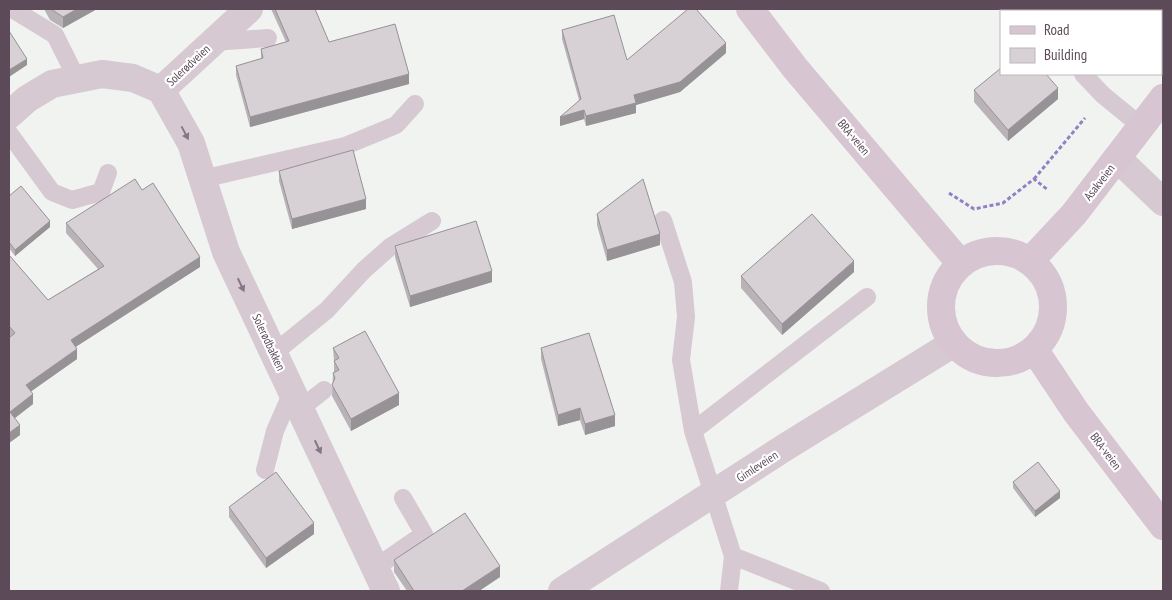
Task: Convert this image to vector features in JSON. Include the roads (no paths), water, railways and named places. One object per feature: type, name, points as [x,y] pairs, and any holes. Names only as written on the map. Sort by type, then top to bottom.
[{"type":"main road","name":"BRA-veien","points":[[750,9],[795,68],[961,264]]},
{"type":"main road","name":"Asakveien","points":[[1030,261],[1074,214],[1163,98]]},
{"type":"main road","points":[[995,250],[1013,253],[1030,261],[1044,275],[1052,294],[1053,314],[1047,333],[1034,349],[1015,360],[994,362],[972,357],[954,343],[944,324],[941,302],[948,281],[961,264],[977,254],[995,250]]},
{"type":"main road","name":"BRA-veien","points":[[1034,349],[1076,412],[1163,526]]},
{"type":"street","name":"Solerødveien","points":[[9,115],[27,98],[52,84],[102,74],[132,78],[162,90],[249,9]]},
{"type":"street","name":"Solerødbakken","points":[[162,90],[190,143],[226,252],[381,580]]},
{"type":"street","points":[[1117,158],[1163,202]]},
{"type":"street","name":"Gimleveien","points":[[562,591],[954,343]]},
{"type":"lane","points":[[14,10],[55,35],[77,79]]},
{"type":"lane","points":[[213,42],[268,38]]},
{"type":"lane","points":[[1084,75],[1103,96],[1142,127]]},
{"type":"lane","points":[[202,179],[345,146],[396,125],[415,104]]},
{"type":"lane","points":[[9,133],[52,192],[72,200],[101,192],[108,173]]},
{"type":"lane","points":[[663,220],[683,282],[686,317],[681,360],[693,431],[701,462],[715,493],[734,556],[728,591]]},
{"type":"lane","points":[[274,353],[327,310],[364,270],[390,247],[432,221]]},
{"type":"lane","points":[[693,431],[867,297]]},
{"type":"lane","points":[[265,470],[275,431],[296,400],[324,390]]},
{"type":"lane","points":[[381,580],[424,534],[403,498]]},
{"type":"lane","points":[[734,556],[821,591]]}]
